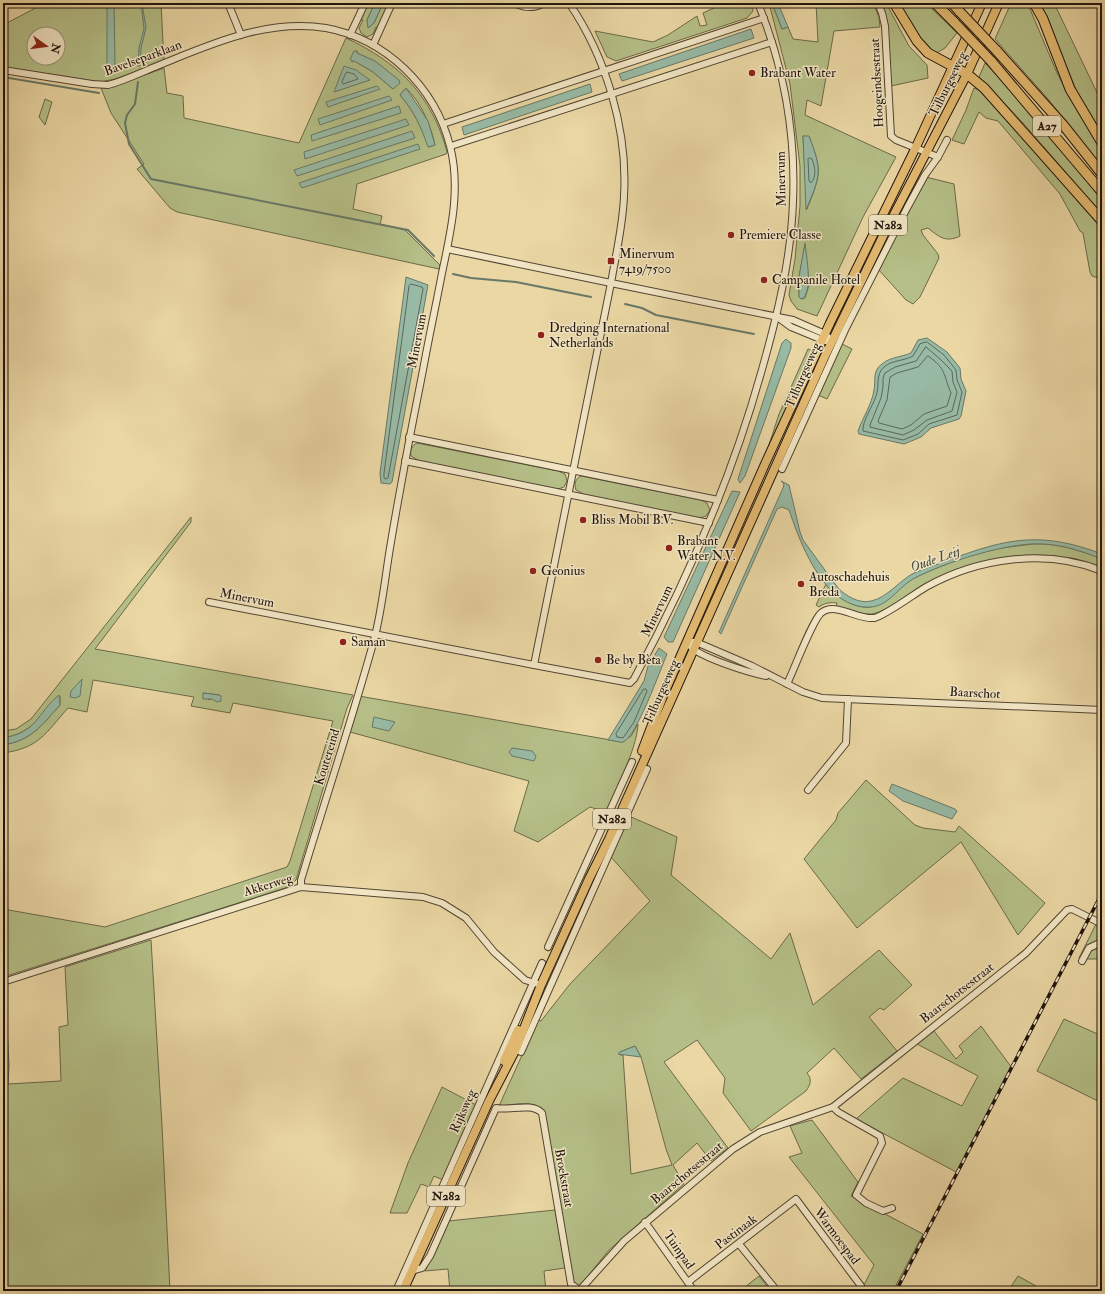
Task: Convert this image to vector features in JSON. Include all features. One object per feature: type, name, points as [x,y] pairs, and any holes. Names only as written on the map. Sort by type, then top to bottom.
[{"type":"highway","points":[[894,3],[922,47],[933,56],[967,74]]},
{"type":"highway","name":"A27","points":[[935,3],[991,61],[1102,192]]},
{"type":"highway","name":"A27","points":[[952,3],[1064,126],[1102,174]]},
{"type":"highway","points":[[1034,3],[1043,19],[1070,89],[1102,143]]},
{"type":"highway","name":"A27","points":[[967,74],[1000,104],[1102,221]]},
{"type":"main road","name":"Tilburgseweg","points":[[640,763],[663,696],[765,464],[823,337],[916,148],[982,3]]},
{"type":"main road","name":"Tilburgseweg","points":[[640,763],[695,646],[832,341],[967,74],[999,3]]},
{"type":"main road","name":"Rijksweg","points":[[403,1291],[409,1270],[513,1048],[518,1030],[529,1012],[537,984],[585,878],[610,839],[640,763]]},
{"type":"street","points":[[228,3],[240,35]]},
{"type":"street","points":[[350,35],[365,3]]},
{"type":"street","points":[[373,45],[392,3]]},
{"type":"street","points":[[514,3],[522,7],[532,7],[544,3]]},
{"type":"street","points":[[534,665],[622,226],[624,194],[620,128],[611,94],[604,71],[586,32],[569,3]]},
{"type":"street","name":"Minervum","points":[[209,602],[630,683],[655,640],[683,583],[718,500],[752,406],[777,317],[786,273],[792,228],[793,166],[791,132],[785,96],[772,42],[758,3]]},
{"type":"street","name":"Hoogeindsestraat","points":[[878,3],[885,26],[891,136],[896,140],[916,148]]},
{"type":"street","points":[[443,124],[764,18]]},
{"type":"street","name":"Minervum","points":[[240,35],[289,26],[325,28],[350,35],[373,45],[390,56],[414,78],[432,101],[451,146],[455,173],[455,196],[447,249],[409,438],[375,634]]},
{"type":"street","name":"Bavelseparklaan","points":[[3,70],[92,84],[108,84],[240,35]]},
{"type":"street","points":[[451,146],[772,42]]},
{"type":"street","name":"Tilburgseweg","points":[[782,469],[849,323],[925,175],[938,158],[947,140]]},
{"type":"street","points":[[916,148],[938,158]]},
{"type":"street","points":[[447,249],[793,320],[832,341]]},
{"type":"street","points":[[409,438],[718,500]]},
{"type":"street","points":[[405,461],[709,523]]},
{"type":"street","points":[[787,684],[814,624],[820,614],[826,610],[835,609],[861,617],[874,618],[886,613],[910,596],[932,584],[964,570],[983,565],[1025,559],[1040,558],[1067,560],[1102,571]]},
{"type":"street","name":"Koutereind","points":[[301,887],[303,872],[375,634]]},
{"type":"street","name":"Baarschot","points":[[687,642],[750,673],[774,678],[822,698],[1102,710]]},
{"type":"street","points":[[808,790],[846,743],[848,699]]},
{"type":"street","name":"Rijksweg","points":[[548,947],[585,878],[640,763]]},
{"type":"street","name":"Rijksweg","points":[[513,1048],[521,1052],[610,839]]},
{"type":"street","name":"Akkerweg","points":[[3,982],[301,887],[423,897],[442,903],[466,918],[494,952],[525,980],[537,984]]},
{"type":"street","name":"Baarschotsestraat","points":[[579,1291],[611,1253],[645,1222],[746,1139],[760,1132],[833,1107],[1026,953],[1067,910],[1072,909],[1102,924]]},
{"type":"street","points":[[1082,961],[1089,948],[1102,942]]},
{"type":"street","name":"Rijksweg","points":[[396,1291],[409,1270],[537,984],[542,962]]},
{"type":"street","name":"Broekstraat","points":[[496,1108],[534,1107],[542,1112],[571,1284],[579,1291]]},
{"type":"street","points":[[833,1107],[838,1112],[880,1136],[882,1143],[856,1195],[866,1203],[883,1211],[892,1208]]},
{"type":"street","name":"Rijksweg","points":[[409,1270],[422,1268],[430,1256],[496,1108]]},
{"type":"street","name":"Pastinaak","points":[[688,1282],[796,1199]]},
{"type":"street","name":"Warmoespad","points":[[796,1199],[860,1288]]},
{"type":"street","name":"Tuinpad","points":[[645,1222],[693,1291]]},
{"type":"street","points":[[739,1244],[777,1291]]},
{"type":"green space","points":[[45,3],[161,3],[164,62],[115,79],[100,82],[3,67],[3,25]]},
{"type":"green space","points":[[368,3],[375,3],[367,20],[369,27],[374,23],[383,3],[389,3],[378,28],[376,27],[373,34],[367,37],[361,33],[359,28]]},
{"type":"green space","points":[[715,3],[752,3],[753,11],[747,18],[616,61],[607,57],[595,31],[653,42],[668,35],[697,16],[700,26],[707,25],[703,13],[714,8]]},
{"type":"green space","points":[[769,3],[772,3],[782,29],[788,27],[793,39],[818,42],[816,3],[873,3],[879,17],[880,27],[834,31],[821,106],[807,100],[805,115],[896,157],[863,217],[817,316],[797,309],[791,301],[789,295],[795,259],[800,206],[800,166],[790,84]],"holes":[[[803,136],[809,137],[818,166],[815,189],[807,209]],[[805,245],[809,285],[805,298],[801,299],[799,297],[799,277]]]},
{"type":"green space","points":[[881,3],[886,3],[909,46],[927,65],[928,78],[891,86],[886,17]]},
{"type":"green space","points":[[896,3],[926,3],[957,33],[945,48],[935,54],[924,47]]},
{"type":"green space","points":[[1011,3],[1025,3],[1030,9],[1057,73],[1102,149],[1102,166],[1048,99],[995,39]]},
{"type":"green space","points":[[1040,3],[1054,3],[1102,103],[1102,139],[1081,102]]},
{"type":"green space","points":[[346,38],[365,47],[397,70],[422,97],[432,114],[447,152],[446,154],[357,184],[353,209],[382,216],[380,224],[405,230],[440,265],[439,269],[177,212],[170,208],[137,169],[144,164],[111,113],[101,88],[112,87],[164,68],[167,93],[183,96],[184,118],[299,143]],"holes":[[[357,51],[357,53],[375,62],[393,89],[373,72],[353,60],[352,62]],[[406,88],[421,107],[431,130],[435,145],[429,147],[417,120],[400,95]]]},
{"type":"green space","points":[[985,63],[1021,102],[1102,200],[1102,214],[1023,123],[979,77]]},
{"type":"green space","points":[[974,88],[982,91],[1102,224],[1102,279],[1092,276],[1090,272],[1083,233],[1080,231],[1060,194],[998,121],[986,118],[979,112],[964,144],[952,140],[966,110]]},
{"type":"green space","points":[[45,99],[52,102],[45,125],[39,117]]},
{"type":"green space","points":[[926,177],[954,184],[960,236],[947,239],[939,236],[928,228],[921,230],[923,235],[938,254],[939,258],[920,297],[913,304],[906,300],[878,269]]},
{"type":"green space","points":[[842,344],[852,349],[827,399],[818,395]]},
{"type":"green space","points":[[808,349],[813,351],[767,451],[779,414]]},
{"type":"green space","points":[[417,443],[558,471],[565,474],[567,481],[564,487],[555,490],[421,462],[411,456],[411,449]]},
{"type":"green space","points":[[581,476],[701,500],[707,503],[710,510],[706,516],[697,519],[585,495],[575,488],[576,480]]},
{"type":"green space","points":[[191,517],[191,522],[95,649],[353,695],[347,708],[296,880],[288,887],[3,977],[3,909],[105,927],[287,867],[333,721],[233,703],[230,713],[191,706],[194,697],[93,680],[87,712],[68,708],[47,732],[33,743],[25,748],[3,753],[3,745],[13,743],[29,736],[41,726],[60,705],[60,696],[58,696],[35,723],[13,736],[3,738],[3,731],[16,729],[31,719]],"holes":[[[203,693],[219,695],[209,700]]]},
{"type":"green space","points":[[1033,544],[1060,546],[1085,553],[1102,559],[1102,567],[1080,560],[1057,556],[1012,556],[967,566],[946,574],[925,584],[884,610],[872,614],[854,612],[836,606],[837,603],[828,603],[819,607],[816,605],[826,584],[834,593],[845,601],[858,606],[870,607],[883,602],[910,580],[948,563],[974,554],[1007,547]]},
{"type":"green space","points":[[359,696],[622,742],[631,736],[638,724],[637,734],[630,757],[606,812],[590,807],[538,842],[514,831],[529,781],[350,732],[357,710]]},
{"type":"green space","points":[[866,780],[915,825],[923,828],[955,832],[959,826],[1045,903],[1018,935],[961,842],[857,928],[804,859],[836,820],[838,813]]},
{"type":"green space","points":[[629,816],[677,837],[671,875],[771,959],[790,933],[813,1005],[879,950],[912,985],[884,1010],[880,1008],[869,1017],[897,1051],[861,1079],[834,1048],[807,1073],[810,1077],[810,1082],[806,1091],[751,1131],[723,1093],[725,1078],[697,1040],[664,1062],[728,1148],[711,1161],[697,1143],[673,1165],[684,1184],[609,1250],[579,1287],[573,1282],[544,1111],[540,1107],[529,1104],[499,1106],[538,1020],[541,1021],[570,984],[650,901],[611,857]],"holes":[[[635,1046],[641,1057],[666,1149],[672,1165],[631,1174],[623,1055],[620,1055],[620,1052]]]},
{"type":"green space","points":[[1096,924],[1102,927],[1102,937],[1079,958]]},
{"type":"green space","points":[[151,940],[170,1291],[3,1291],[3,988],[5,987],[9,1066],[8,1084],[61,1081],[59,1027],[68,1025],[65,967]]},
{"type":"green space","points":[[1102,945],[1102,959],[1086,959],[1091,951]]},
{"type":"green space","points":[[1064,1019],[1102,1036],[1102,1103],[1037,1071]]},
{"type":"green space","points":[[981,1026],[1012,1068],[958,1173],[856,1119],[903,1078],[962,1106],[978,1076],[917,1044],[934,1031],[956,1059],[963,1052],[959,1046]]},
{"type":"green space","points":[[442,1087],[476,1105],[443,1180],[434,1176],[429,1187],[421,1184],[407,1213],[390,1213],[408,1163]]},
{"type":"green space","points":[[812,1120],[858,1182],[851,1196],[923,1234],[893,1291],[861,1291],[874,1265],[789,1157],[802,1153],[790,1126]]},
{"type":"green space","points":[[555,1210],[565,1268],[544,1271],[546,1291],[450,1291],[448,1269],[425,1271],[448,1221]]},
{"type":"green space","points":[[759,1276],[771,1291],[740,1291]]},
{"type":"green space","points":[[1018,1276],[1045,1291],[1008,1291]]},
{"type":"water","points":[[107,3],[114,3],[115,65],[111,71],[107,69]]},
{"type":"water","points":[[141,3],[146,28],[141,48],[140,66],[138,66],[139,48],[144,29]]},
{"type":"water","points":[[375,3],[383,3],[374,23],[368,28],[367,20]]},
{"type":"water","points":[[772,3],[778,3],[788,27],[782,29]]},
{"type":"water","points":[[751,29],[754,38],[622,81],[619,74]]},
{"type":"water","points":[[354,51],[357,51],[357,53],[375,61],[399,80],[400,83],[393,89],[373,72],[354,61],[352,62],[350,59]]},
{"type":"water","points":[[344,66],[356,70],[370,80],[334,92]]},
{"type":"water","points":[[590,84],[592,92],[464,135],[462,127]]},
{"type":"water","points":[[377,86],[380,89],[328,107],[326,102]]},
{"type":"water","points":[[406,88],[428,121],[435,145],[428,147],[417,120],[400,95]]},
{"type":"water","points":[[389,96],[392,100],[320,125],[318,119]]},
{"type":"water","points":[[399,106],[401,113],[312,141],[311,135]]},
{"type":"water","points":[[406,119],[409,125],[305,159],[304,152]]},
{"type":"water","points":[[412,131],[415,138],[297,176],[294,170]]},
{"type":"water","points":[[803,136],[809,136],[818,166],[817,181],[806,210]]},
{"type":"water","points":[[418,144],[420,149],[302,188],[299,183]]},
{"type":"water","points":[[805,243],[808,265],[808,282],[805,296],[801,299],[799,297],[799,277]]},
{"type":"water","points":[[406,277],[428,285],[392,482],[390,484],[381,483],[380,473]]},
{"type":"water","points":[[927,338],[947,352],[960,368],[961,379],[966,391],[961,416],[959,419],[931,428],[921,437],[904,444],[859,434],[858,431],[873,395],[875,376],[879,367],[889,360],[911,353],[918,340]]},
{"type":"water","points":[[786,339],[791,343],[791,348],[745,476],[740,483],[738,479],[782,343]]},
{"type":"water","points":[[781,481],[789,485],[803,540],[838,588],[845,594],[857,600],[866,602],[877,599],[888,593],[914,573],[970,552],[1007,542],[1043,540],[1061,542],[1102,554],[1102,559],[1074,549],[1059,546],[1030,544],[1014,546],[977,554],[941,566],[908,582],[888,600],[877,606],[871,607],[855,605],[840,598],[828,587],[817,573],[800,540],[789,510],[782,507],[777,509],[721,634],[719,632],[783,488],[784,484]]},
{"type":"water","points":[[732,491],[740,492],[673,642],[668,642],[664,637]]},
{"type":"water","points":[[659,648],[667,654],[648,702],[635,729],[623,742],[608,740],[644,681],[648,666]]},
{"type":"water","points":[[82,679],[80,696],[75,698],[70,697],[71,691]]},
{"type":"water","points":[[203,693],[219,695],[221,696],[221,701],[217,702],[212,699],[203,699]]},
{"type":"water","points":[[59,695],[60,705],[41,726],[29,736],[21,740],[3,745],[3,738],[15,735],[30,727],[51,702]]},
{"type":"water","points":[[374,717],[395,722],[389,731],[372,727]]},
{"type":"water","points":[[512,748],[532,751],[536,756],[534,761],[512,756],[509,752]]},
{"type":"water","points":[[892,784],[957,811],[952,819],[903,801],[889,791]]},
{"type":"water","points":[[635,1046],[641,1057],[618,1054],[620,1052]]},
{"type":"waterway","points":[[3,77],[99,93]]},
{"type":"waterway","points":[[138,82],[135,104],[127,115],[125,123],[129,144],[151,179],[408,230],[434,256]]},
{"type":"waterway","points":[[453,274],[471,278],[516,282],[591,297]]},
{"type":"waterway","points":[[625,304],[642,308],[656,315],[754,334]]},
{"type":"railway","points":[[896,1291],[1102,893]]},
{"type":"place","name":"Brabant Water","points":[[752,73]]},
{"type":"place","name":"Premiere Classe","points":[[731,235]]},
{"type":"place","name":"Minervum 7419/7500","points":[[611,261]]},
{"type":"place","name":"Campanile Hotel","points":[[764,280]]},
{"type":"place","name":"Dredging International Netherlands","points":[[541,335]]},
{"type":"place","name":"Bliss Mobil B.V.","points":[[583,520]]},
{"type":"place","name":"Brabant Water N.V.","points":[[669,548]]},
{"type":"place","name":"Geonius","points":[[533,571]]},
{"type":"place","name":"Autoschadehuis Breda","points":[[801,584]]},
{"type":"place","name":"Saman","points":[[343,642]]},
{"type":"place","name":"Be by Bèta","points":[[598,660]]},
{"type":"water label","name":"Oude Leij","points":[[935,559]]}]
